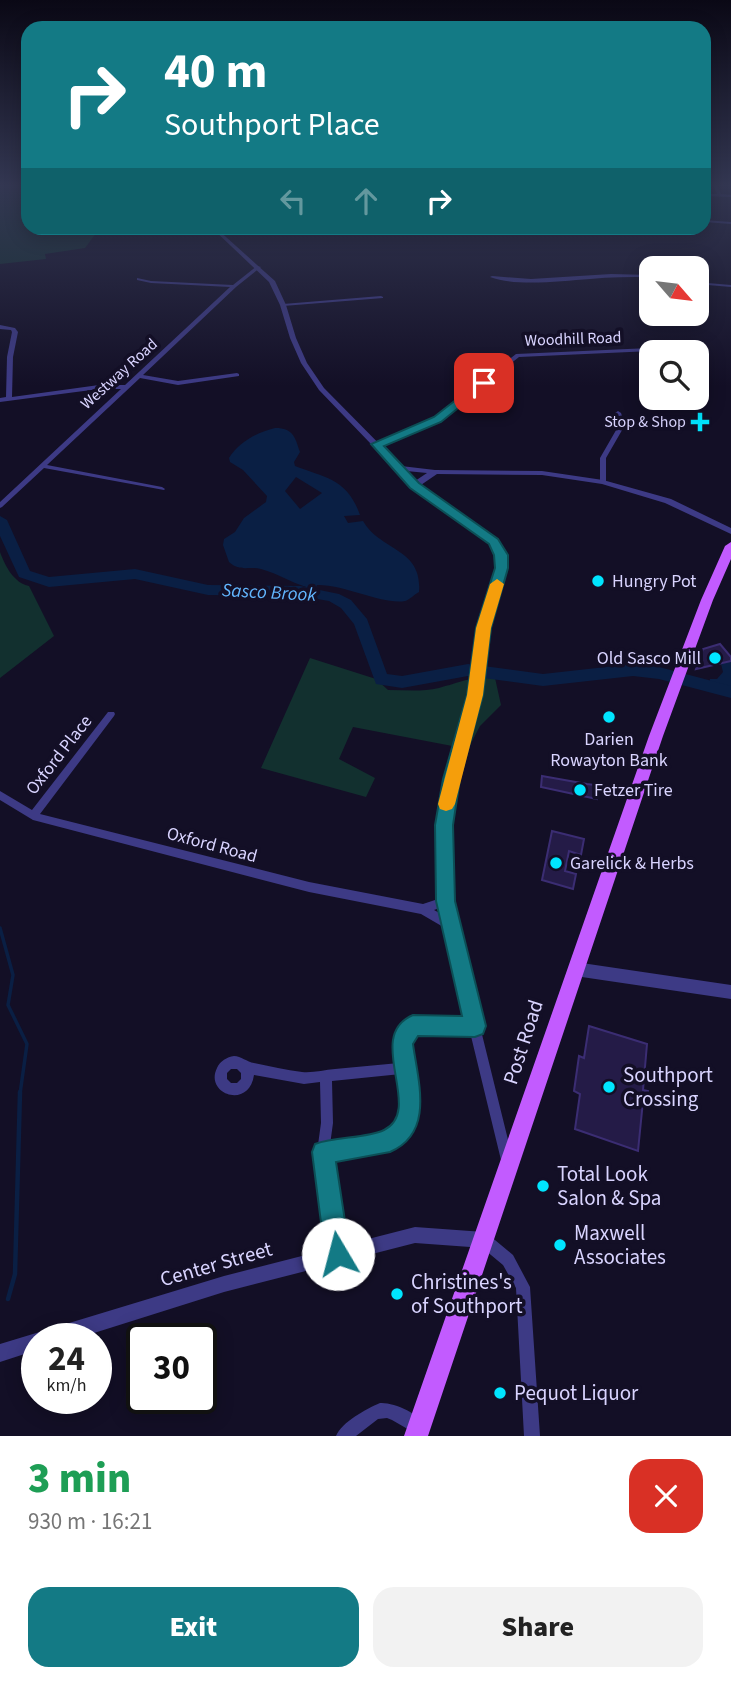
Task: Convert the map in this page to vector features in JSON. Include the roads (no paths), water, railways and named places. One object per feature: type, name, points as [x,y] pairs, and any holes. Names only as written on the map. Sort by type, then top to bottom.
[{"type":"main road","name":"Post Road","points":[[417,1432],[575,968],[675,685],[731,547]]},
{"type":"street","points":[[242,252],[272,281],[293,338],[321,389],[415,485],[494,542],[501,555],[502,568],[484,628],[479,670],[445,811],[446,901],[509,1168]]},
{"type":"street","name":"Westway Road","points":[[0,506],[124,387],[140,376],[234,286],[259,267]]},
{"type":"street","points":[[492,277],[530,281],[566,277],[639,276]]},
{"type":"street","points":[[139,279],[150,282],[234,286]]},
{"type":"street","points":[[709,284],[731,286]]},
{"type":"street","points":[[283,305],[381,297]]},
{"type":"street","points":[[0,327],[13,329],[15,332],[10,357],[9,399]]},
{"type":"street","name":"Woodhill Road","points":[[377,444],[438,419],[519,355],[639,350]]},
{"type":"street","points":[[140,376],[178,383],[237,375]]},
{"type":"street","points":[[0,400],[99,387],[124,387]]},
{"type":"street","points":[[603,482],[603,458],[622,425],[618,413]]},
{"type":"street","points":[[41,466],[162,489]]},
{"type":"street","points":[[399,468],[435,472],[542,473],[603,482],[668,501],[731,531]]},
{"type":"street","points":[[415,485],[435,472]]},
{"type":"street","name":"Oxford Place","points":[[33,816],[111,714]]},
{"type":"street","name":"Oxford Road","points":[[0,795],[33,816],[309,887],[423,908],[450,925]]},
{"type":"street","name":"Oxford Road","points":[[423,908],[446,901]]},
{"type":"street","points":[[575,968],[731,992]]},
{"type":"street","points":[[323,1152],[390,1140],[399,1134],[409,1115],[402,1041],[413,1026],[475,1026]]},
{"type":"street","points":[[246,1068],[304,1077],[405,1068]]},
{"type":"street","points":[[326,1076],[327,1123],[323,1152],[338,1254]]},
{"type":"street","name":"Center Street","points":[[98,1323],[224,1284],[415,1235],[484,1240]]},
{"type":"street","points":[[484,1240],[508,1260],[523,1287],[533,1436]]},
{"type":"street","points":[[0,1353],[21,1346]]},
{"type":"street","points":[[344,1436],[377,1410],[394,1410],[417,1432]]},
{"type":"water","points":[[275,428],[290,432],[297,442],[300,452],[294,462],[295,466],[334,481],[349,493],[360,515],[344,516],[348,523],[363,521],[379,539],[408,558],[418,578],[419,592],[407,600],[396,601],[327,586],[317,585],[315,589],[268,571],[241,568],[229,562],[223,545],[224,539],[235,532],[244,518],[266,502],[267,496],[243,470],[230,462],[229,458],[243,443]],"holes":[[[296,477],[322,493],[300,509],[285,491]]]},
{"type":"water","points":[[731,661],[731,697],[709,685],[710,679],[717,679],[723,672],[721,664]]},
{"type":"waterway","name":"Sasco Brook","points":[[0,520],[24,574],[49,582],[135,574],[208,590],[300,591],[334,597],[346,604],[361,623],[382,680],[402,682],[468,670],[543,680],[633,670],[659,673],[731,692]]},
{"type":"waterway","points":[[0,928],[13,975],[8,1005],[27,1044],[20,1094]]},
{"type":"waterway","points":[[8,1299],[15,1274],[20,1092]]},
{"type":"place","name":"Stop & Shop","points":[[700,422]]},
{"type":"place","name":"Hungry Pot","points":[[598,581]]},
{"type":"place","name":"Old Sasco Mill","points":[[715,658]]},
{"type":"place","name":"Darien Rowayton Bank","points":[[609,717]]},
{"type":"place","name":"Fetzer Tire","points":[[580,790]]},
{"type":"place","name":"Garelick & Herbs","points":[[556,863]]},
{"type":"place","name":"Southport Crossing","points":[[609,1087]]},
{"type":"place","name":"Total Look Salon & Spa","points":[[543,1186]]},
{"type":"place","name":"Maxwell Associates","points":[[560,1245]]},
{"type":"place","name":"Christines's of Southport","points":[[397,1294]]},
{"type":"place","name":"Pequot Liquor","points":[[500,1393]]}]
